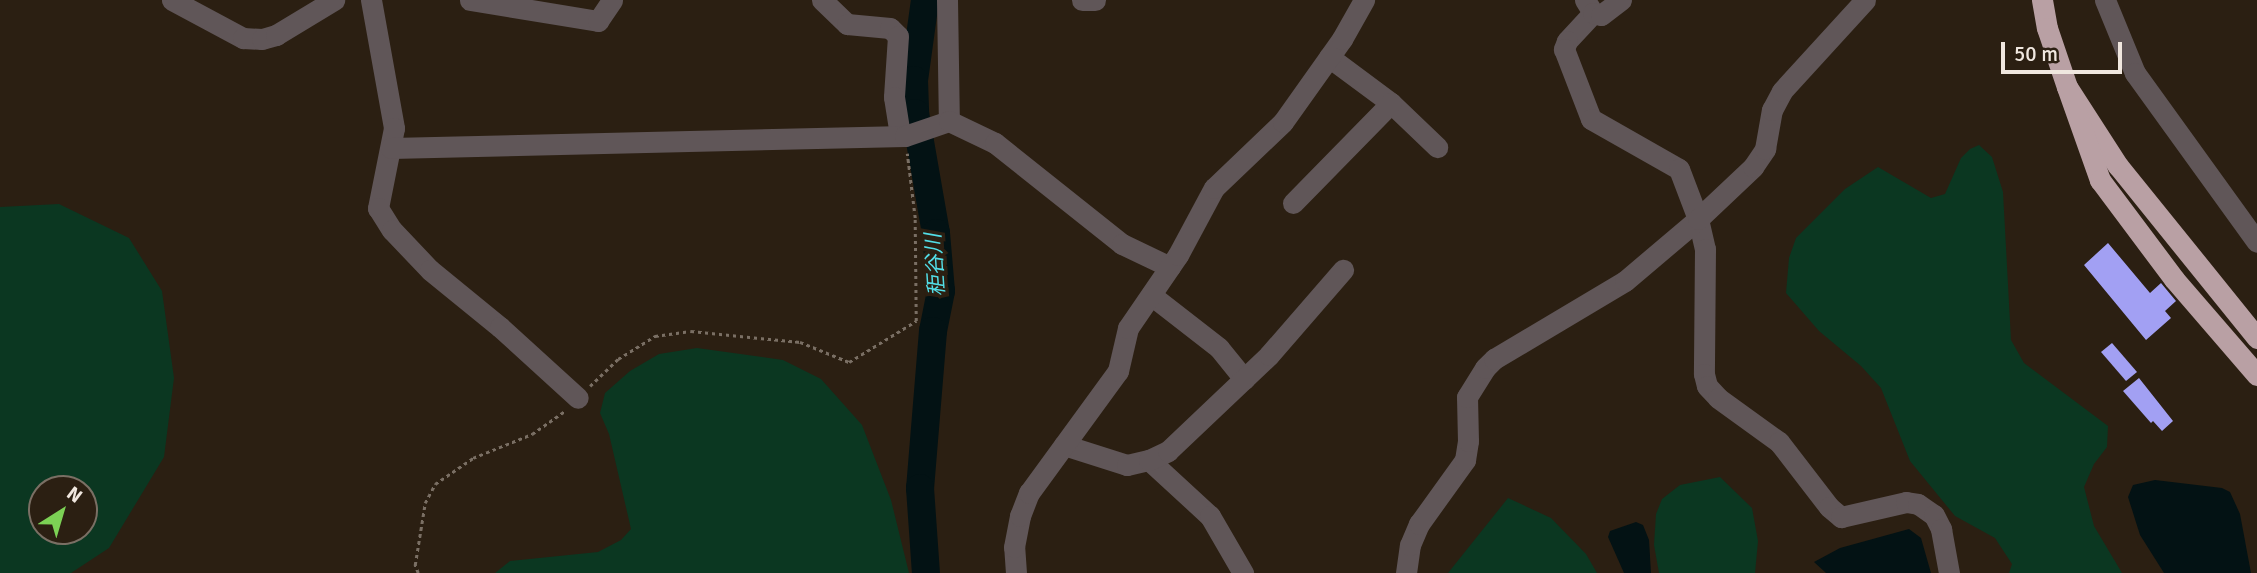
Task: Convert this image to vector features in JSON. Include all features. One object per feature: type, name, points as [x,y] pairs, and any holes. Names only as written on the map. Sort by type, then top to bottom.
[{"type":"highway","points":[[2042,0],[2047,28],[2100,180],[2174,279],[2257,374]]},
{"type":"highway","points":[[2067,87],[2118,166],[2257,338]]},
{"type":"street","points":[[172,0],[235,34],[262,40],[276,35],[334,0]]},
{"type":"street","points":[[371,0],[393,111],[391,148],[378,208],[392,230],[430,270],[578,398]]},
{"type":"street","points":[[470,0],[598,21],[612,0]]},
{"type":"street","points":[[584,19],[596,0]]},
{"type":"street","points":[[822,0],[847,24],[890,29],[898,36],[894,97],[902,136]]},
{"type":"street","points":[[947,0],[949,121]]},
{"type":"street","points":[[1082,0],[1095,0]]},
{"type":"street","points":[[1016,573],[1014,547],[1020,516],[1029,493],[1118,371],[1128,328],[1170,267],[1214,188],[1283,122],[1329,57],[1364,0]]},
{"type":"street","points":[[1620,0],[1601,16],[1589,7],[1564,49],[1591,119],[1679,169],[1698,219],[1705,249],[1704,374],[1707,386],[1718,398],[1779,442],[1829,507],[1841,517],[1906,502],[1918,504],[1934,515],[1941,529],[1950,573]]},
{"type":"street","points":[[1406,573],[1410,545],[1419,524],[1465,460],[1468,441],[1467,397],[1485,368],[1494,359],[1625,281],[1754,167],[1765,149],[1772,110],[1782,91],[1865,0]]},
{"type":"street","points":[[2105,0],[2135,73],[2257,242]]},
{"type":"street","points":[[1329,57],[1391,103],[1437,147]]},
{"type":"street","points":[[1293,203],[1391,103]]},
{"type":"street","points":[[391,148],[902,136],[949,121],[995,143],[1122,244],[1170,267]]},
{"type":"street","points":[[1063,446],[1127,465],[1149,460],[1168,451],[1244,379],[1343,270]]},
{"type":"street","points":[[1151,295],[1219,348],[1244,379]]},
{"type":"street","points":[[1149,460],[1210,516],[1243,573]]},
{"type":"path","points":[[418,573],[415,565],[425,503],[435,484],[473,458],[532,434],[578,398],[618,359],[655,336],[691,331],[800,342],[849,362],[916,321],[915,218],[902,136]]},
{"type":"green space","points":[[1979,145],[1992,157],[2003,192],[2011,340],[2024,363],[2108,426],[2107,447],[2094,464],[2084,487],[2094,526],[2122,573],[2009,573],[2012,564],[1995,538],[1955,516],[1910,461],[1881,388],[1861,366],[1819,331],[1786,293],[1789,258],[1796,238],[1845,189],[1878,167],[1931,198],[1945,194],[1961,158]]},
{"type":"green space","points":[[59,204],[129,238],[162,291],[174,378],[164,457],[109,548],[71,573],[0,573],[0,207]]},
{"type":"green space","points":[[697,348],[783,360],[821,379],[862,425],[891,500],[909,573],[495,573],[510,561],[598,552],[621,540],[631,529],[609,434],[600,413],[605,393],[630,371],[659,354]]},
{"type":"green space","points":[[1720,477],[1752,508],[1758,541],[1755,573],[1659,573],[1654,545],[1656,514],[1662,499],[1680,485]]},
{"type":"green space","points":[[1508,498],[1551,518],[1586,554],[1597,573],[1448,573]]},
{"type":"shaded area","points":[[2155,480],[2222,488],[2230,492],[2240,514],[2251,573],[2164,573],[2140,535],[2128,497],[2133,485]]},
{"type":"shaded area","points":[[1636,522],[1643,525],[1649,540],[1651,573],[1624,573],[1608,537],[1610,531]]},
{"type":"shaded area","points":[[1909,529],[1921,538],[1931,573],[1826,573],[1814,562],[1840,548]]},
{"type":"building","points":[[2108,243],[2150,293],[2161,283],[2176,301],[2165,311],[2171,318],[2146,340],[2084,265]]},
{"type":"building","points":[[2112,343],[2137,372],[2126,381],[2101,352]]},
{"type":"building","points":[[2139,378],[2173,421],[2162,431],[2153,421],[2151,423],[2123,391]]},
{"type":"waterway","name":"秬谷川","points":[[925,0],[914,80],[915,113],[936,233],[941,291],[933,331],[920,488],[926,573]]}]
